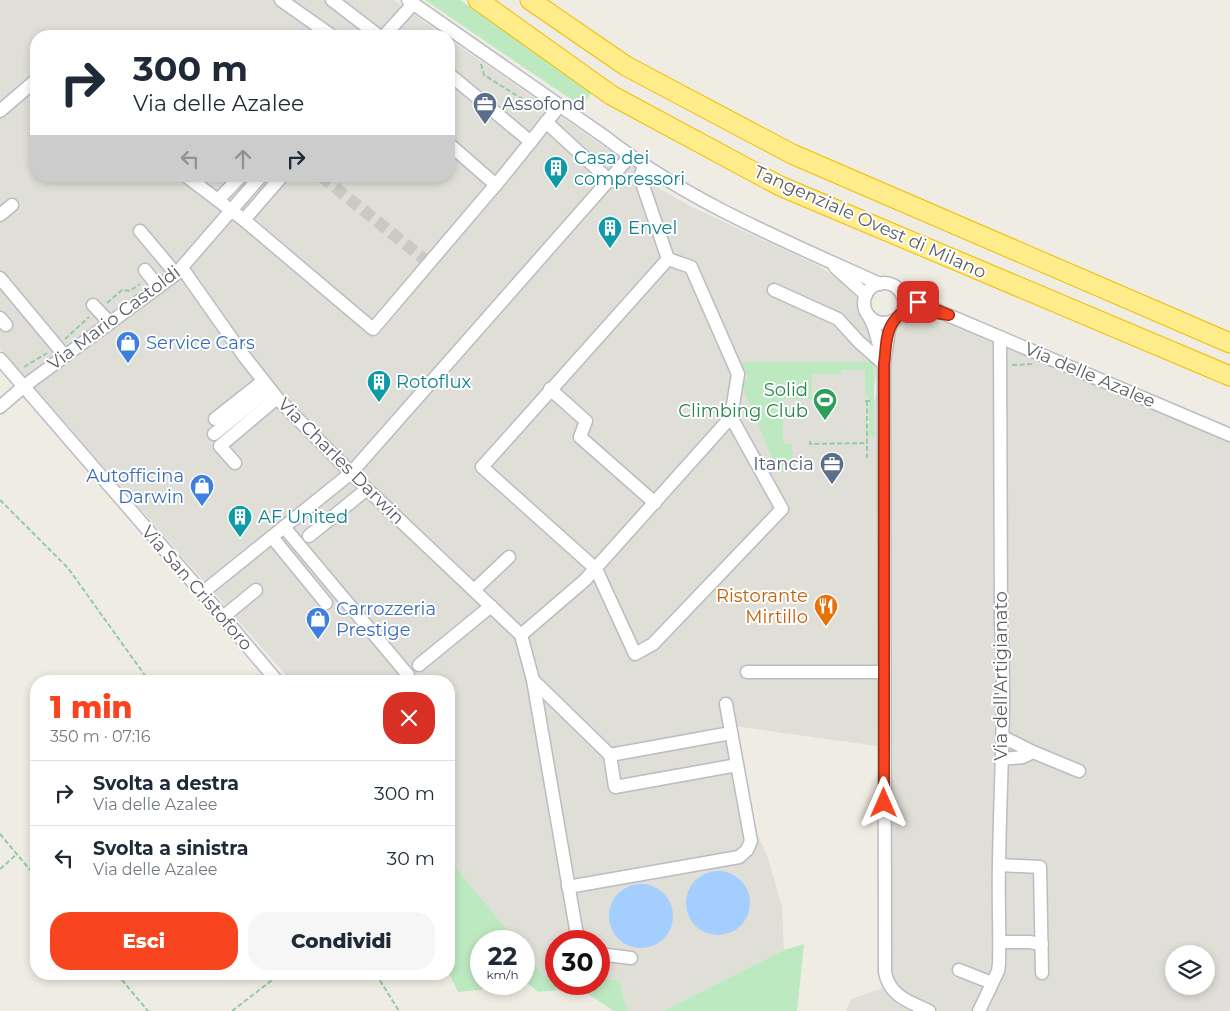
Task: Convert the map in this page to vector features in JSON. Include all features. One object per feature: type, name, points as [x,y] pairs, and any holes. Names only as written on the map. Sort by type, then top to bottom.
[{"type":"highway","name":"Tangenziale Ovest di Milano","points":[[478,0],[611,95],[780,186],[1230,376]]},
{"type":"highway","name":"Tangenziale Ovest di Milano","points":[[530,0],[626,66],[792,154],[1230,343]]},
{"type":"street","points":[[281,0],[324,30]]},
{"type":"street","points":[[332,0],[371,30]]},
{"type":"street","points":[[389,30],[411,2],[452,30]]},
{"type":"street","points":[[455,32],[644,166],[693,196],[880,284],[892,285],[897,288],[903,302],[897,323],[889,330],[884,364],[884,972],[886,980],[894,992],[929,1011]]},
{"type":"street","points":[[455,79],[531,142]]},
{"type":"street","points":[[0,111],[30,85]]},
{"type":"street","points":[[194,182],[232,210],[373,329],[427,261],[496,185],[560,105]]},
{"type":"street","points":[[546,122],[609,180]]},
{"type":"street","points":[[455,149],[496,185]]},
{"type":"street","points":[[202,593],[351,473],[630,156]]},
{"type":"street","points":[[644,166],[640,177],[668,259]]},
{"type":"street","points":[[218,200],[235,182]]},
{"type":"street","name":"Via Mario Castoldi","points":[[0,408],[23,387],[179,271],[256,182]]},
{"type":"street","points":[[244,220],[277,182]]},
{"type":"street","points":[[0,215],[12,205]]},
{"type":"street","name":"Via Charles Darwin","points":[[140,231],[179,271],[270,389],[351,473],[521,635]]},
{"type":"street","points":[[668,259],[482,467],[596,568],[635,654],[652,644],[782,509],[731,417]]},
{"type":"street","points":[[576,930],[533,680],[521,635],[585,580],[731,417],[738,374],[691,267],[668,259]]},
{"type":"street","points":[[826,259],[866,295]]},
{"type":"street","points":[[145,270],[158,287]]},
{"type":"street","points":[[880,284],[869,290],[864,306],[876,332],[884,364]]},
{"type":"street","points":[[2,285],[65,356]]},
{"type":"street","points":[[774,290],[838,319],[859,342],[884,364]]},
{"type":"street","name":"Via delle Azalee","points":[[903,302],[949,315],[1230,435]]},
{"type":"street","points":[[93,305],[110,323]]},
{"type":"street","points":[[869,316],[880,323],[897,323]]},
{"type":"street","name":"Via dell'Artigianato","points":[[979,1011],[998,971],[1000,942],[998,866],[1003,737],[1000,337]]},
{"type":"street","name":"Via San Cristoforo","points":[[0,360],[272,675]]},
{"type":"street","points":[[216,424],[270,389]]},
{"type":"street","points":[[236,463],[220,446],[270,389]]},
{"type":"street","points":[[550,389],[586,421],[580,437],[655,502]]},
{"type":"street","points":[[309,536],[367,488]]},
{"type":"street","points":[[284,527],[408,675]]},
{"type":"street","points":[[272,537],[326,603]]},
{"type":"street","points":[[474,590],[509,557]]},
{"type":"street","points":[[223,616],[256,590]]},
{"type":"street","points":[[419,665],[491,606]]},
{"type":"street","points":[[747,672],[884,672]]},
{"type":"street","points":[[533,680],[610,755],[615,787],[737,765]]},
{"type":"street","points":[[568,887],[739,857],[744,854],[751,841],[726,704]]},
{"type":"street","points":[[610,755],[731,733]]},
{"type":"street","points":[[1003,737],[1033,752],[1080,771]]},
{"type":"street","points":[[1002,759],[1023,757],[1033,752]]},
{"type":"street","points":[[998,866],[1040,867],[1042,973]]},
{"type":"street","points":[[1000,942],[1042,944]]},
{"type":"street","points":[[610,955],[630,958]]},
{"type":"street","points":[[959,970],[992,984]]},
{"type":"path","points":[[897,323],[914,317],[927,318]]},
{"type":"path","points":[[1000,365],[1034,364]]},
{"type":"path","points":[[867,458],[866,401],[875,401]]},
{"type":"path","points":[[810,441],[810,444],[867,443]]},
{"type":"path","points":[[0,500],[68,568],[145,675]]},
{"type":"path","points":[[0,834],[30,870]]},
{"type":"path","points":[[0,869],[17,854]]},
{"type":"path","points":[[122,980],[148,1011]]},
{"type":"path","points":[[232,1011],[272,980]]},
{"type":"path","points":[[380,980],[399,1011]]},
{"type":"shaded area","points":[[0,0],[394,0],[436,30],[30,30],[30,182],[455,182],[455,43],[642,173],[650,183],[690,206],[817,265],[843,282],[857,298],[864,321],[876,344],[876,374],[867,430],[892,334],[902,312],[934,308],[1230,435],[1230,1011],[846,1011],[851,999],[889,986],[884,747],[734,726],[751,820],[768,858],[782,907],[784,950],[663,1011],[627,1011],[619,980],[610,980],[610,930],[545,930],[544,976],[535,965],[535,930],[507,930],[455,866],[455,675],[286,675],[0,348]]},
{"type":"green space","points":[[425,0],[460,0],[593,90],[582,107]]},
{"type":"green space","points":[[741,362],[874,362],[874,438],[869,437],[869,397],[865,396],[865,370],[841,370],[841,374],[812,374],[812,399],[783,399],[783,443],[792,444],[792,472],[778,472],[742,385],[748,378]]},
{"type":"green space","points":[[455,866],[507,930],[470,930],[470,991],[458,992],[452,980],[455,980]]},
{"type":"green space","points":[[804,944],[797,1011],[663,1011],[784,950]]},
{"type":"green space","points":[[535,965],[545,976],[545,991],[538,992],[535,989]]},
{"type":"green space","points":[[610,980],[619,980],[627,1011],[614,1011],[590,995],[610,995]]},
{"type":"water","points":[[712,871],[724,871],[741,880],[748,891],[750,903],[748,915],[741,926],[724,935],[712,935],[700,930],[691,921],[686,909],[686,897],[691,885],[700,876]]},
{"type":"water","points":[[635,884],[647,884],[664,893],[671,904],[673,916],[671,928],[664,939],[647,948],[635,948],[623,943],[614,934],[609,922],[609,910],[614,898],[623,889]]},
{"type":"tunnel","points":[[328,182],[424,259]]},
{"type":"place","name":"Assofond","points":[[485,125]]},
{"type":"place","name":"Casa dei compressori","points":[[556,189]]},
{"type":"place","name":"Envel","points":[[610,249]]},
{"type":"place","name":"Service Cars","points":[[128,364]]},
{"type":"place","name":"Rotoflux","points":[[379,403]]},
{"type":"place","name":"Solid Climbing Club","points":[[825,421]]},
{"type":"place","name":"Itancia","points":[[832,485]]},
{"type":"place","name":"Autofficina Darwin","points":[[202,507]]},
{"type":"place","name":"AF United","points":[[240,538]]},
{"type":"place","name":"Ristorante Mirtillo","points":[[826,627]]},
{"type":"place","name":"Carrozzeria Prestige","points":[[318,640]]},
{"type":"route","points":[[884,803],[884,364],[887,338],[893,321],[899,317],[904,308],[949,315],[918,302]]}]
